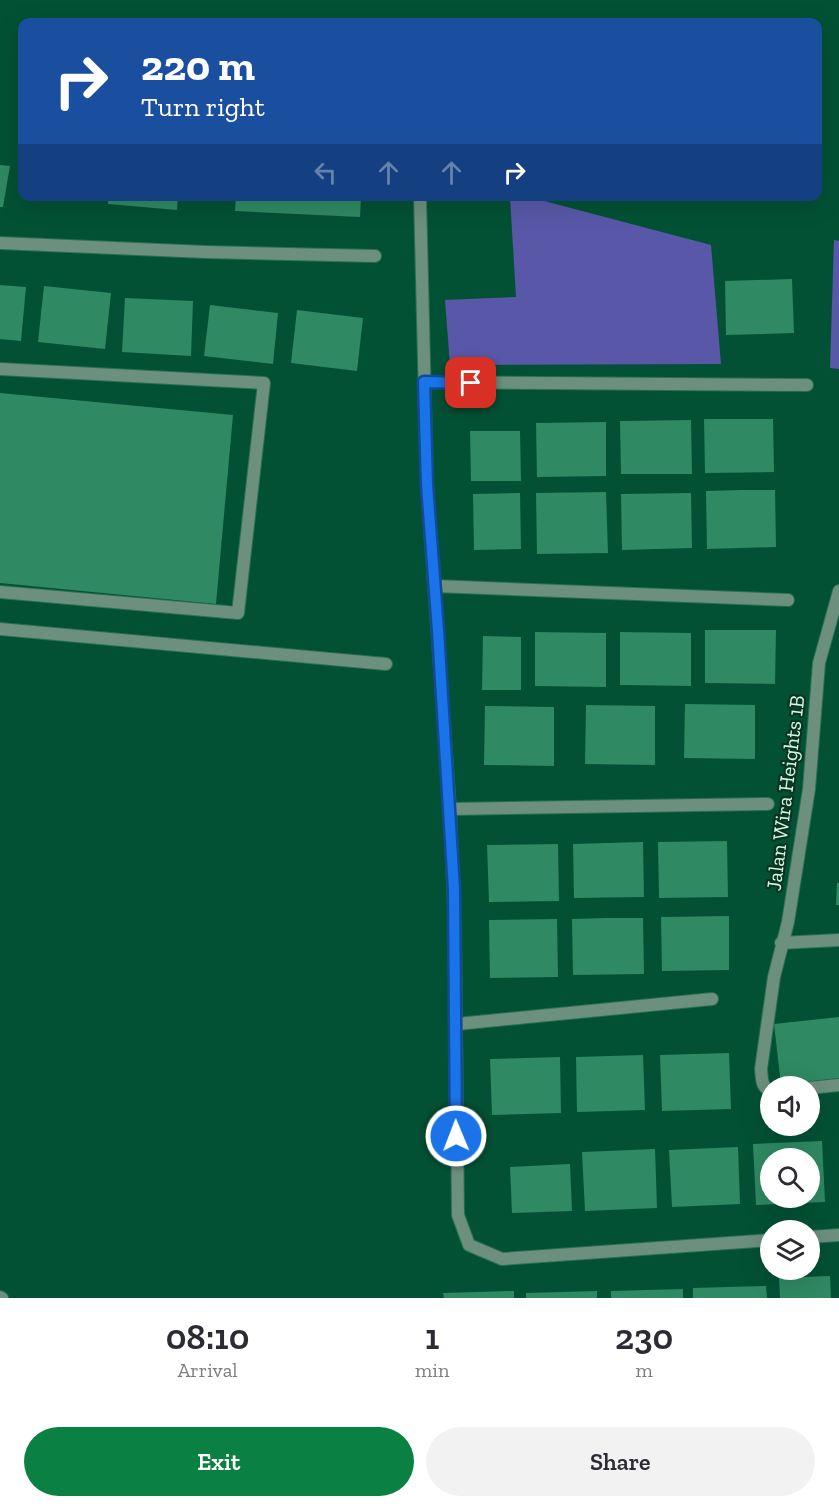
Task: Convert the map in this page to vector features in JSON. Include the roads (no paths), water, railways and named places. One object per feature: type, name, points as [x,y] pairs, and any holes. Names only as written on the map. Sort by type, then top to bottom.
[{"type":"street","points":[[420,201],[427,485],[450,809],[455,930],[458,1215],[469,1245],[502,1259],[760,1241]]},
{"type":"street","points":[[0,243],[375,256]]},
{"type":"street","points":[[0,369],[264,383],[238,613],[0,592]]},
{"type":"street","points":[[424,382],[807,385]]},
{"type":"street","points":[[435,586],[788,600]]},
{"type":"street","name":"Jalan Wira Heights 1B","points":[[762,1076],[774,977],[788,922],[809,789],[819,663],[839,591]]},
{"type":"street","points":[[0,629],[386,664]]},
{"type":"street","points":[[450,809],[768,804]]},
{"type":"street","points":[[781,943],[839,940]]},
{"type":"street","points":[[457,1024],[712,999]]},
{"type":"street","points":[[820,1087],[839,1085]]},
{"type":"street","points":[[820,1236],[839,1235]]}]
